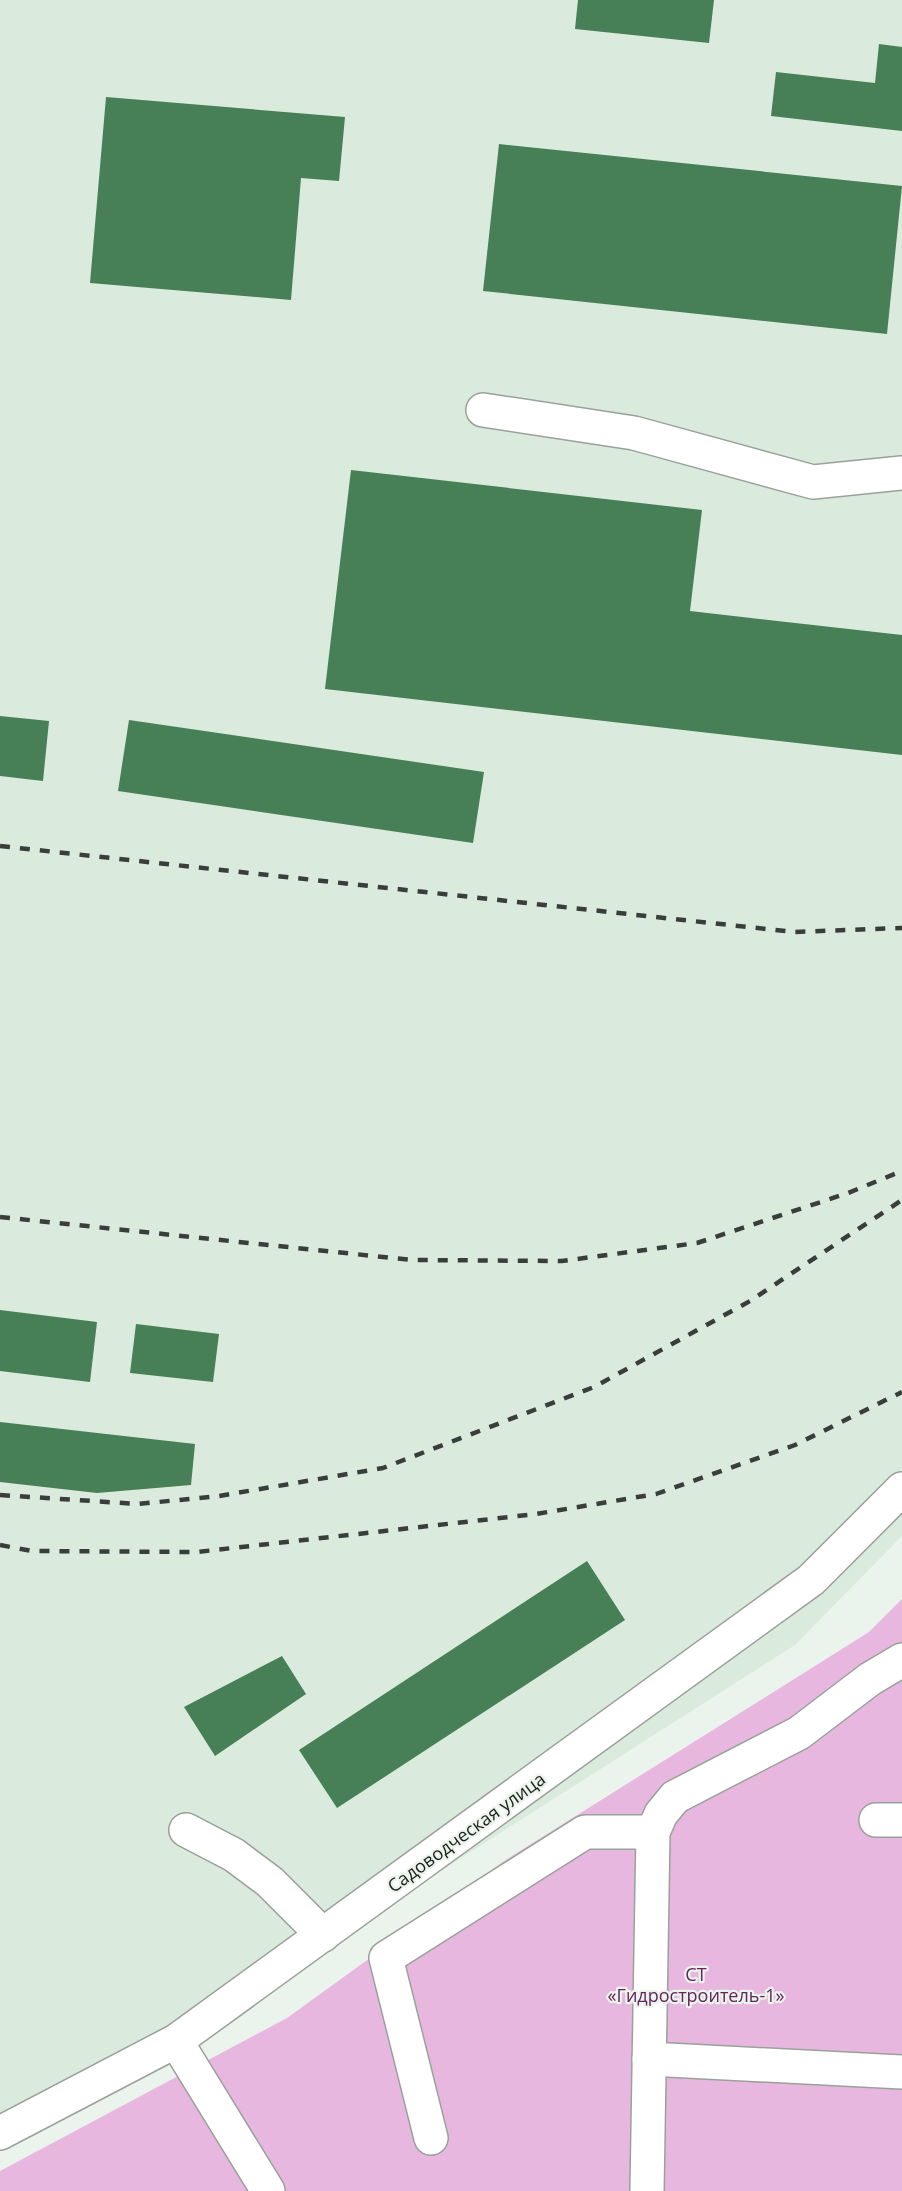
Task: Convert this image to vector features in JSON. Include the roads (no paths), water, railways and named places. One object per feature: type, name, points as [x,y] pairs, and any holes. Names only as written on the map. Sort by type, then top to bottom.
[{"type":"street","points":[[483,410],[634,434],[813,482],[902,473]]},
{"type":"street","name":"Садоводческая улица","points":[[0,2133],[176,2041],[811,1580],[902,1489]]},
{"type":"street","points":[[647,2191],[653,1832],[661,1814],[675,1797],[799,1733],[870,1678],[902,1660]]},
{"type":"street","points":[[186,1830],[234,1855],[270,1882],[322,1935]]},
{"type":"street","points":[[431,2138],[386,1958],[585,1832],[653,1832]]},
{"type":"street","points":[[176,2041],[268,2191]]},
{"type":"street","points":[[649,2059],[902,2072]]},
{"type":"railway","points":[[0,846],[794,932],[902,928]]},
{"type":"railway","points":[[0,1217],[412,1260],[562,1261],[697,1243],[848,1193],[902,1171]]},
{"type":"railway","points":[[0,1495],[138,1504],[219,1496],[383,1468],[594,1387],[750,1301],[902,1200]]},
{"type":"railway","points":[[0,1545],[32,1551],[197,1552],[536,1514],[656,1494],[795,1445],[902,1392]]},
{"type":"park label","name":"СТ «Гидростроитель-1»","points":[[696,1984]]}]
